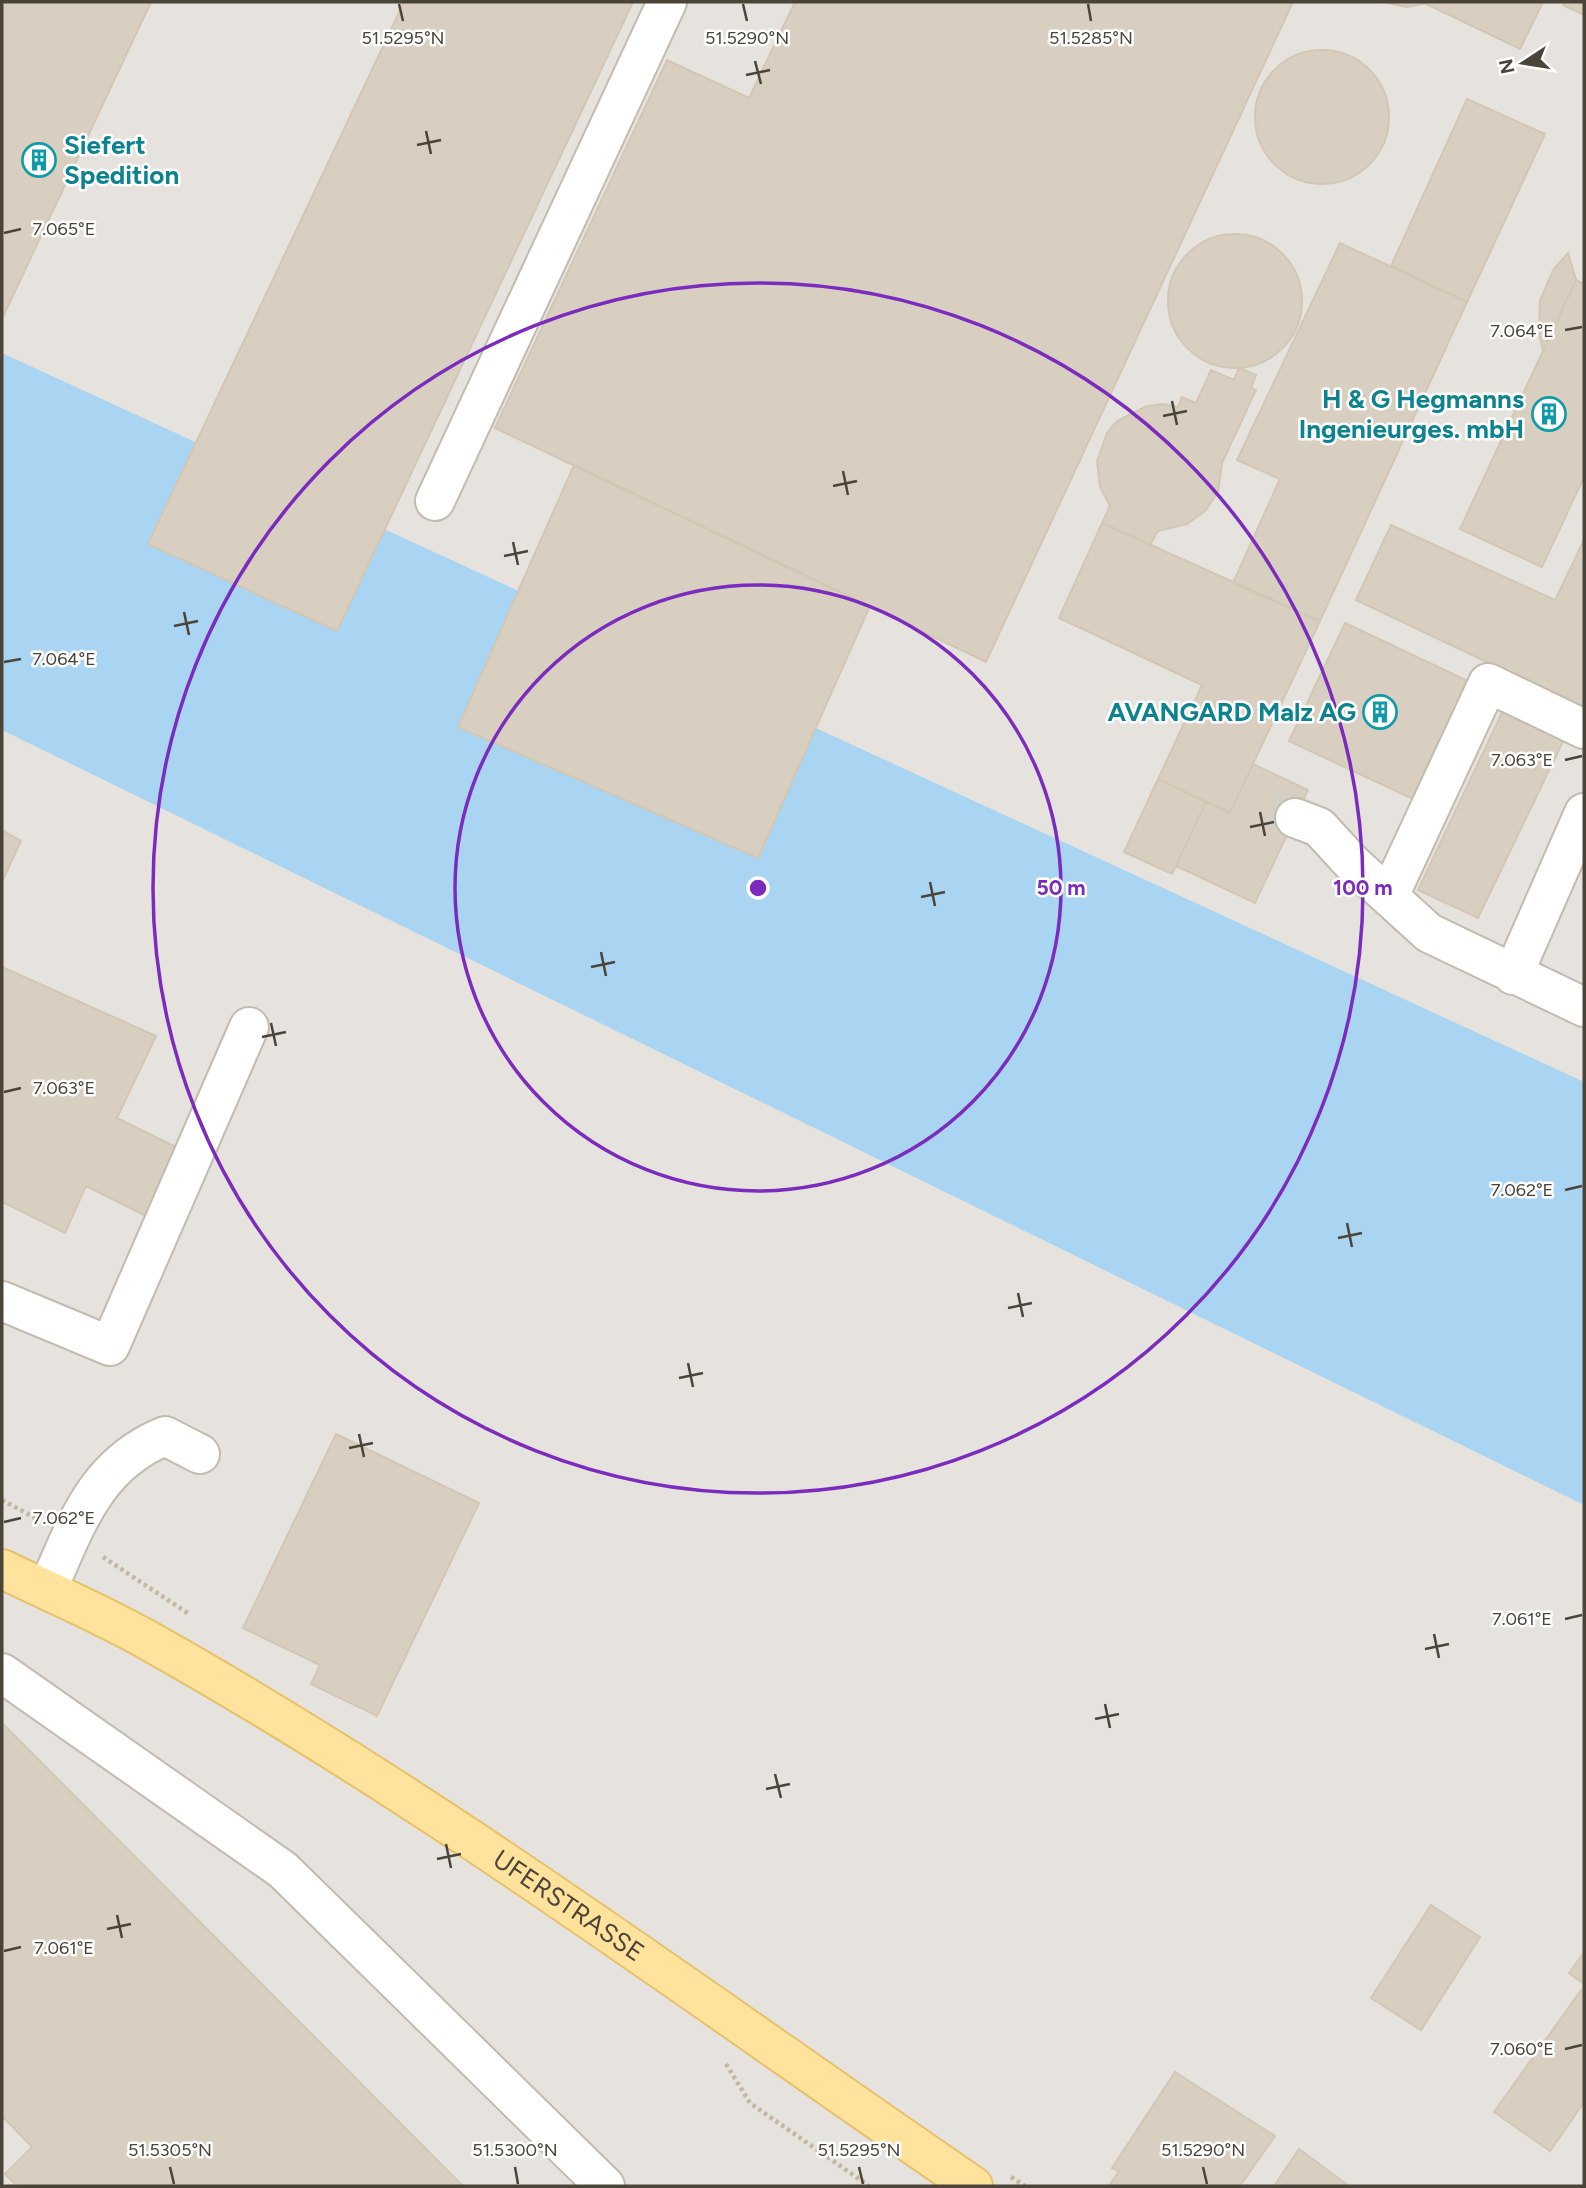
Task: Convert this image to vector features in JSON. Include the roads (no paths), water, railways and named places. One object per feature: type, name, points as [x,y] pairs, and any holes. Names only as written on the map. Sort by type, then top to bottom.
[{"type":"main road","name":"UFERSTRASSE","points":[[2,1569],[156,1644],[338,1753],[621,1940],[973,2186]]},
{"type":"lane","points":[[435,502],[667,2]]},
{"type":"lane","points":[[1389,896],[1488,683],[1584,729]]},
{"type":"lane","points":[[1513,975],[1584,813]]},
{"type":"lane","points":[[1294,818],[1319,827],[1353,864],[1429,933],[1584,1007]]},
{"type":"lane","points":[[2,1301],[110,1346],[249,1027]]},
{"type":"lane","points":[[47,1590],[86,1504],[116,1466],[154,1440],[165,1436],[200,1454]]},
{"type":"lane","points":[[2,1672],[283,1870],[605,2186]]},
{"type":"water","points":[[2,353],[1584,1082],[1584,1505],[2,730]]},
{"type":"tunnel","points":[[1271,808],[1295,818]]},
{"type":"place","name":"Siefert Spedition","points":[[39,160]]},
{"type":"place","name":"H & G Hegmanns Ingenieurges. mbH","points":[[1549,414]]},
{"type":"place","name":"AVANGARD Malz AG","points":[[1380,712]]}]
